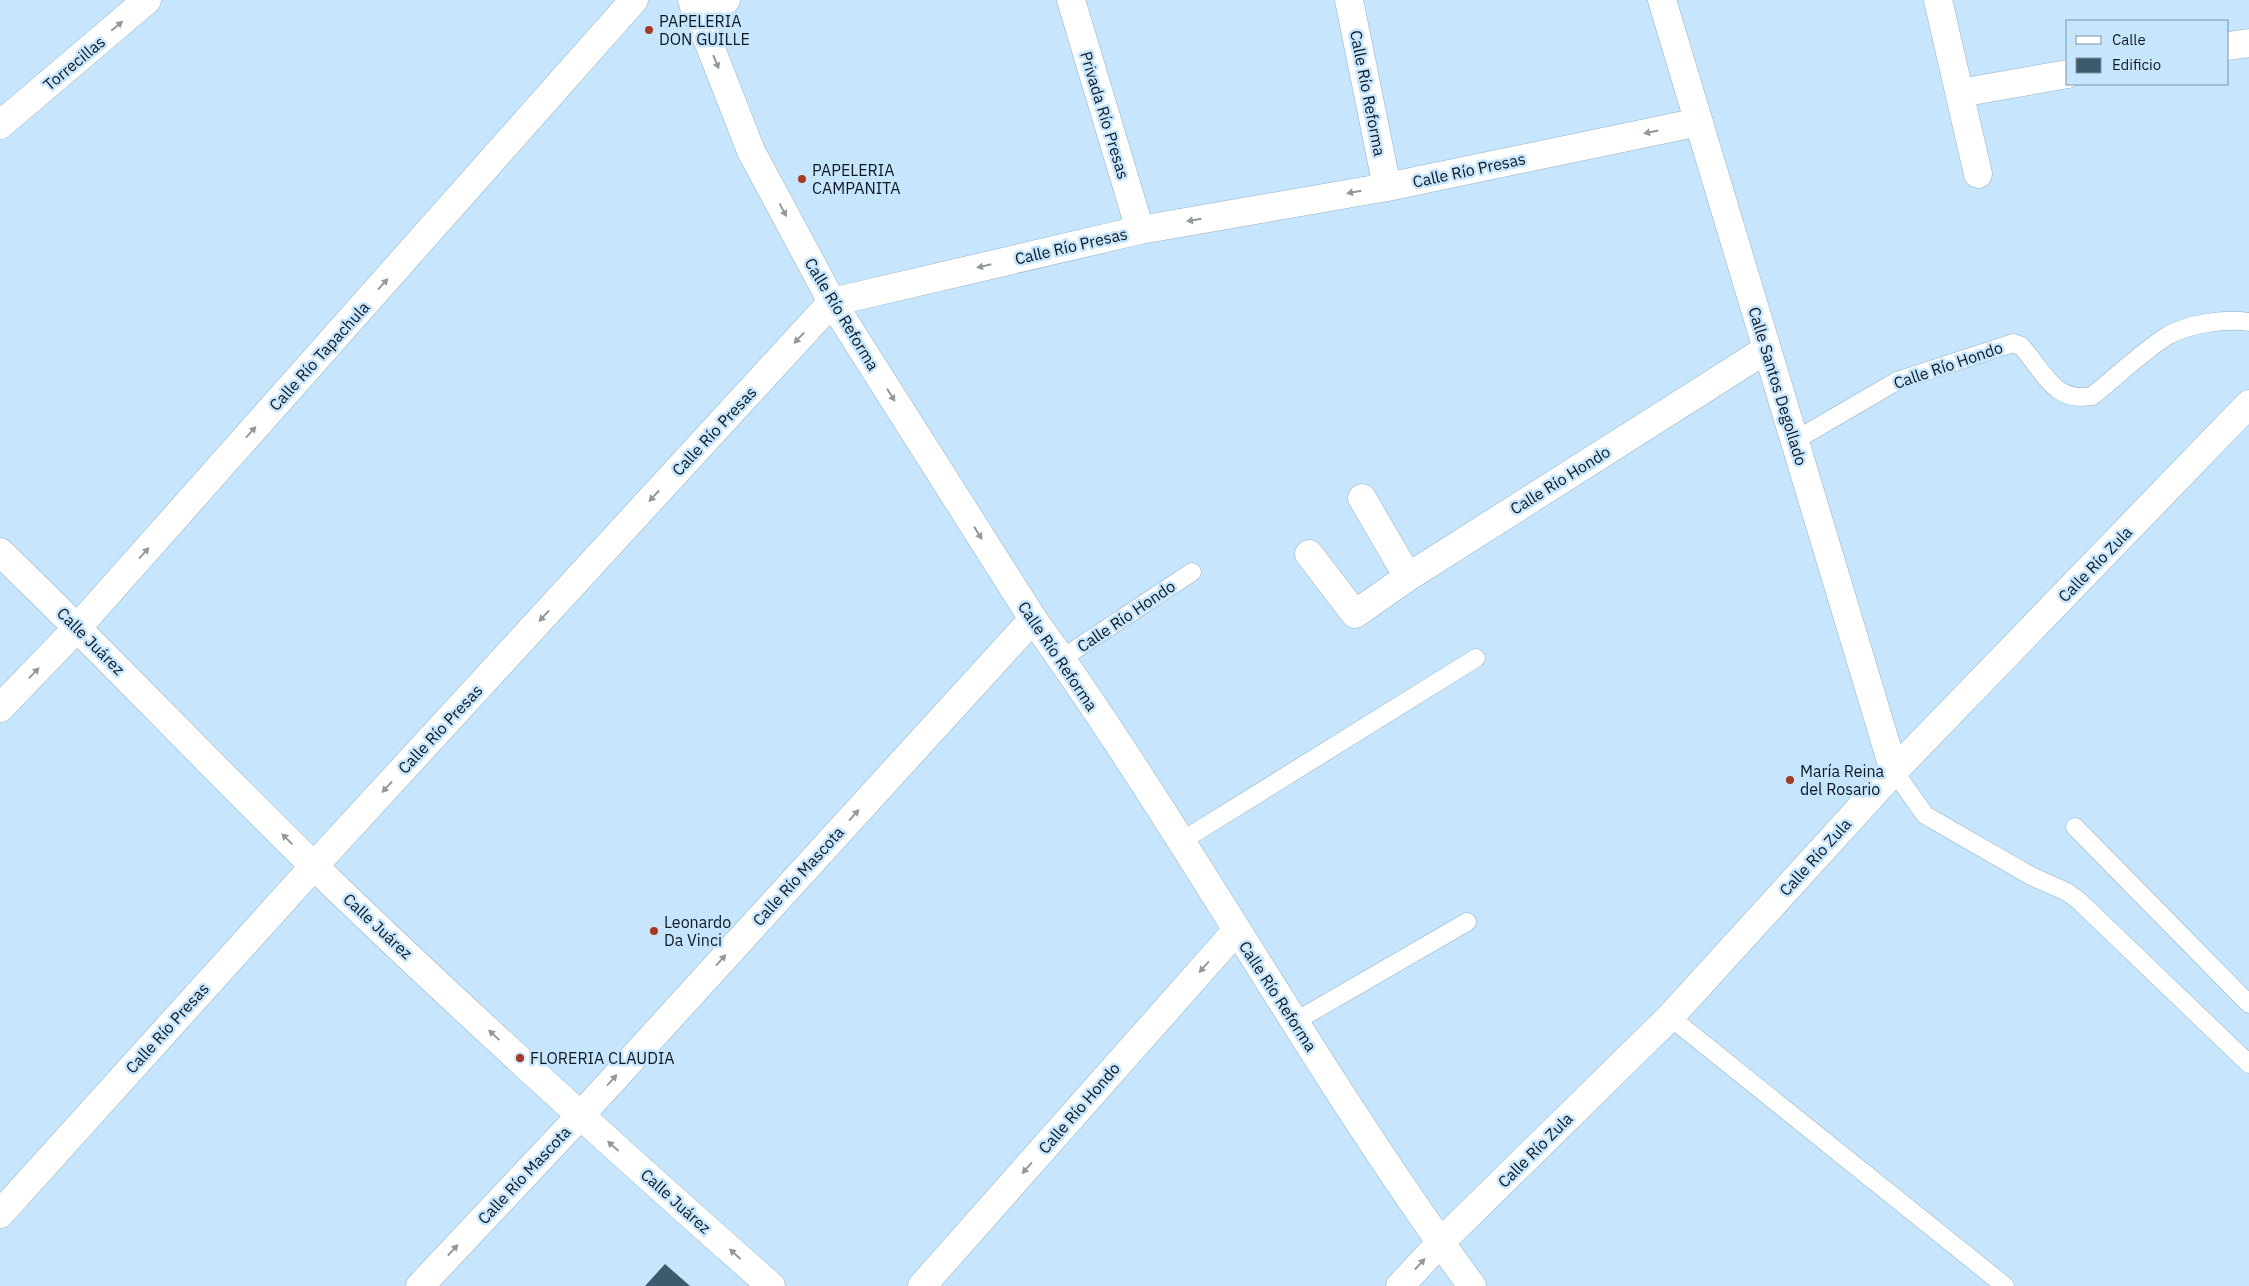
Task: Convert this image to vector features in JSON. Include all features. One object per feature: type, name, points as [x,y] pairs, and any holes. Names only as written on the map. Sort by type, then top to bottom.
[{"type":"street","name":"Torrecillas","points":[[0,125],[147,0]]},
{"type":"street","name":"Calle Río Tapachula","points":[[0,708],[78,627],[634,0]]},
{"type":"street","points":[[693,3],[726,0]]},
{"type":"street","name":"Privada Río Presas","points":[[1071,0],[1140,230]]},
{"type":"street","name":"Calle Río Reforma","points":[[1349,0],[1387,187]]},
{"type":"street","name":"Calle Santos Degollado","points":[[1662,0],[1894,771]]},
{"type":"street","points":[[1938,0],[1978,174]]},
{"type":"street","name":"Calle Río Reforma","points":[[693,3],[752,150],[832,302],[1033,619],[1180,842],[1294,1022],[1440,1243],[1472,1286]]},
{"type":"street","points":[[2229,46],[2249,42]]},
{"type":"street","points":[[1960,92],[2066,74]]},
{"type":"street","name":"Calle Río Presas","points":[[0,1214],[314,866],[832,302],[1140,230],[1387,187],[1699,122]]},
{"type":"street","name":"Calle Río Hondo","points":[[1309,554],[1355,614],[1408,577],[1767,349]]},
{"type":"street","name":"Calle Río Zula","points":[[1400,1286],[1440,1243],[1670,1017],[1894,771],[2249,404]]},
{"type":"street","points":[[1362,498],[1408,577]]},
{"type":"street","name":"Calle Juárez","points":[[0,552],[78,627],[314,866],[580,1116],[771,1286]]},
{"type":"street","name":"Calle Río Mascota","points":[[420,1286],[580,1116],[1033,619]]},
{"type":"street","name":"Calle Río Hondo","points":[[922,1286],[1236,931]]},
{"type":"lane","name":"Calle Río Hondo","points":[[1794,441],[1897,381],[2013,343],[2021,346],[2055,389],[2066,396],[2078,398],[2092,396],[2167,336],[2207,323],[2221,321],[2249,322]]},
{"type":"lane","name":"Calle Río Hondo","points":[[1061,659],[1192,572]]},
{"type":"lane","points":[[1180,842],[1476,658]]},
{"type":"lane","points":[[1894,771],[1925,815],[2030,876],[2067,892],[2078,900],[2249,1064]]},
{"type":"lane","points":[[2076,827],[2249,1004]]},
{"type":"lane","points":[[1294,1022],[1467,922]]},
{"type":"lane","points":[[1670,1017],[2005,1286]]},
{"type":"building","points":[[665,1264],[690,1286],[645,1286]]},
{"type":"place","name":"PAPELERIA DON GUILLE","points":[[649,30]]},
{"type":"place","name":"PAPELERIA CAMPANITA","points":[[802,179]]},
{"type":"place","name":"María Reina del Rosario","points":[[1790,780]]},
{"type":"place","name":"Leonardo Da Vinci","points":[[654,931]]},
{"type":"place","name":"FLORERIA CLAUDIA","points":[[520,1058]]}]
